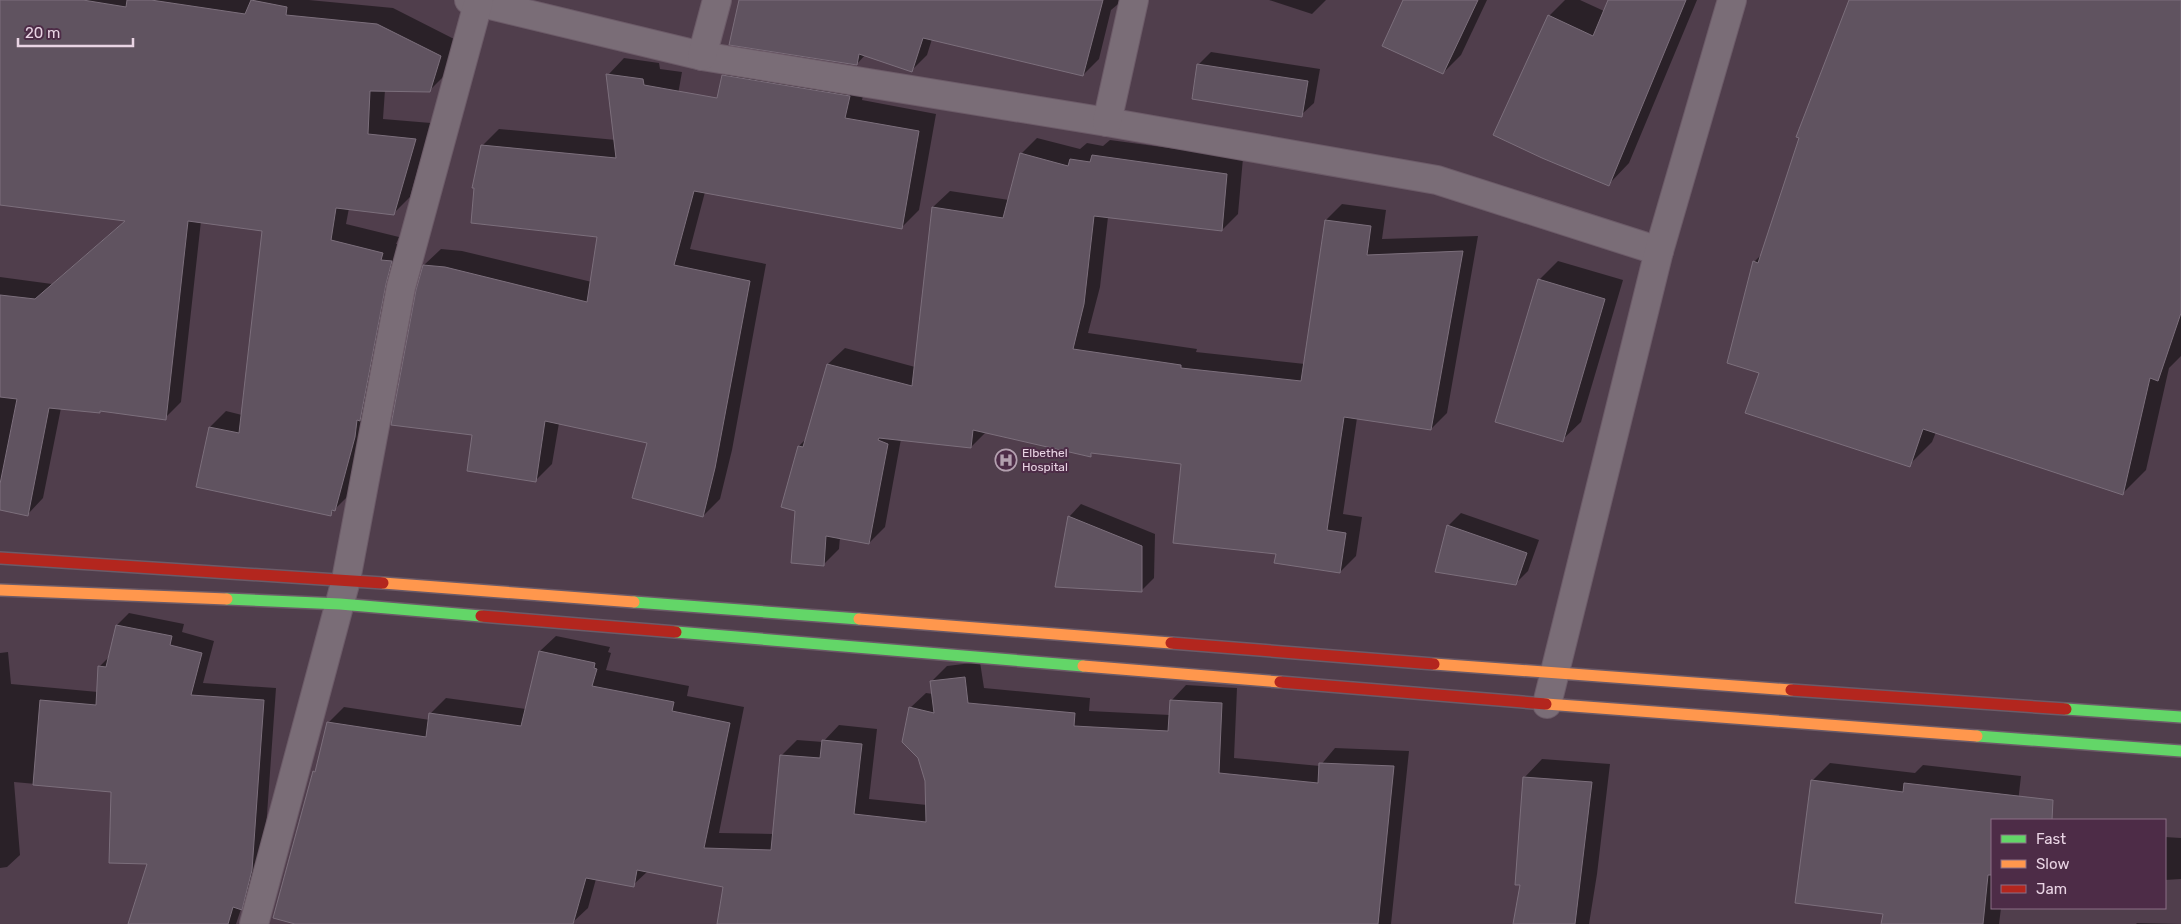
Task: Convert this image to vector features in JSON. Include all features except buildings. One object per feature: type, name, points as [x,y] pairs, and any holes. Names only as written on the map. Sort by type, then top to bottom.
[{"type":"main road","points":[[0,558],[343,592],[1547,704],[2181,751]]},
{"type":"main road","points":[[0,590],[343,592],[2181,717]]},
{"type":"street","points":[[254,924],[343,592],[401,287],[476,0],[702,56],[1107,122],[1437,180],[1659,251]]},
{"type":"street","points":[[702,56],[717,0]]},
{"type":"street","points":[[1107,122],[1134,0]]},
{"type":"street","points":[[1547,704],[1659,251],[1732,0]]},
{"type":"traffic: fast","points":[[227,599],[340,604],[481,616]]},
{"type":"traffic: fast","points":[[634,602],[859,619]]},
{"type":"traffic: fast","points":[[676,632],[1083,666]]},
{"type":"traffic: fast","points":[[2066,709],[2181,717]]},
{"type":"traffic: fast","points":[[1977,736],[2181,751]]},
{"type":"traffic: slow","points":[[383,583],[634,602]]},
{"type":"traffic: slow","points":[[0,590],[227,599]]},
{"type":"traffic: slow","points":[[859,619],[1171,643]]},
{"type":"traffic: slow","points":[[1434,664],[1791,690]]},
{"type":"traffic: slow","points":[[1083,666],[1280,682]]},
{"type":"traffic: slow","points":[[1546,704],[1977,736]]},
{"type":"traffic: jam","points":[[0,558],[383,583]]},
{"type":"traffic: jam","points":[[481,616],[676,632]]},
{"type":"traffic: jam","points":[[1171,643],[1434,664]]},
{"type":"traffic: jam","points":[[1280,682],[1546,704]]},
{"type":"traffic: jam","points":[[1791,690],[2066,709]]},
{"type":"place","name":"Elbethel Hospital","points":[[1006,460]]}]
